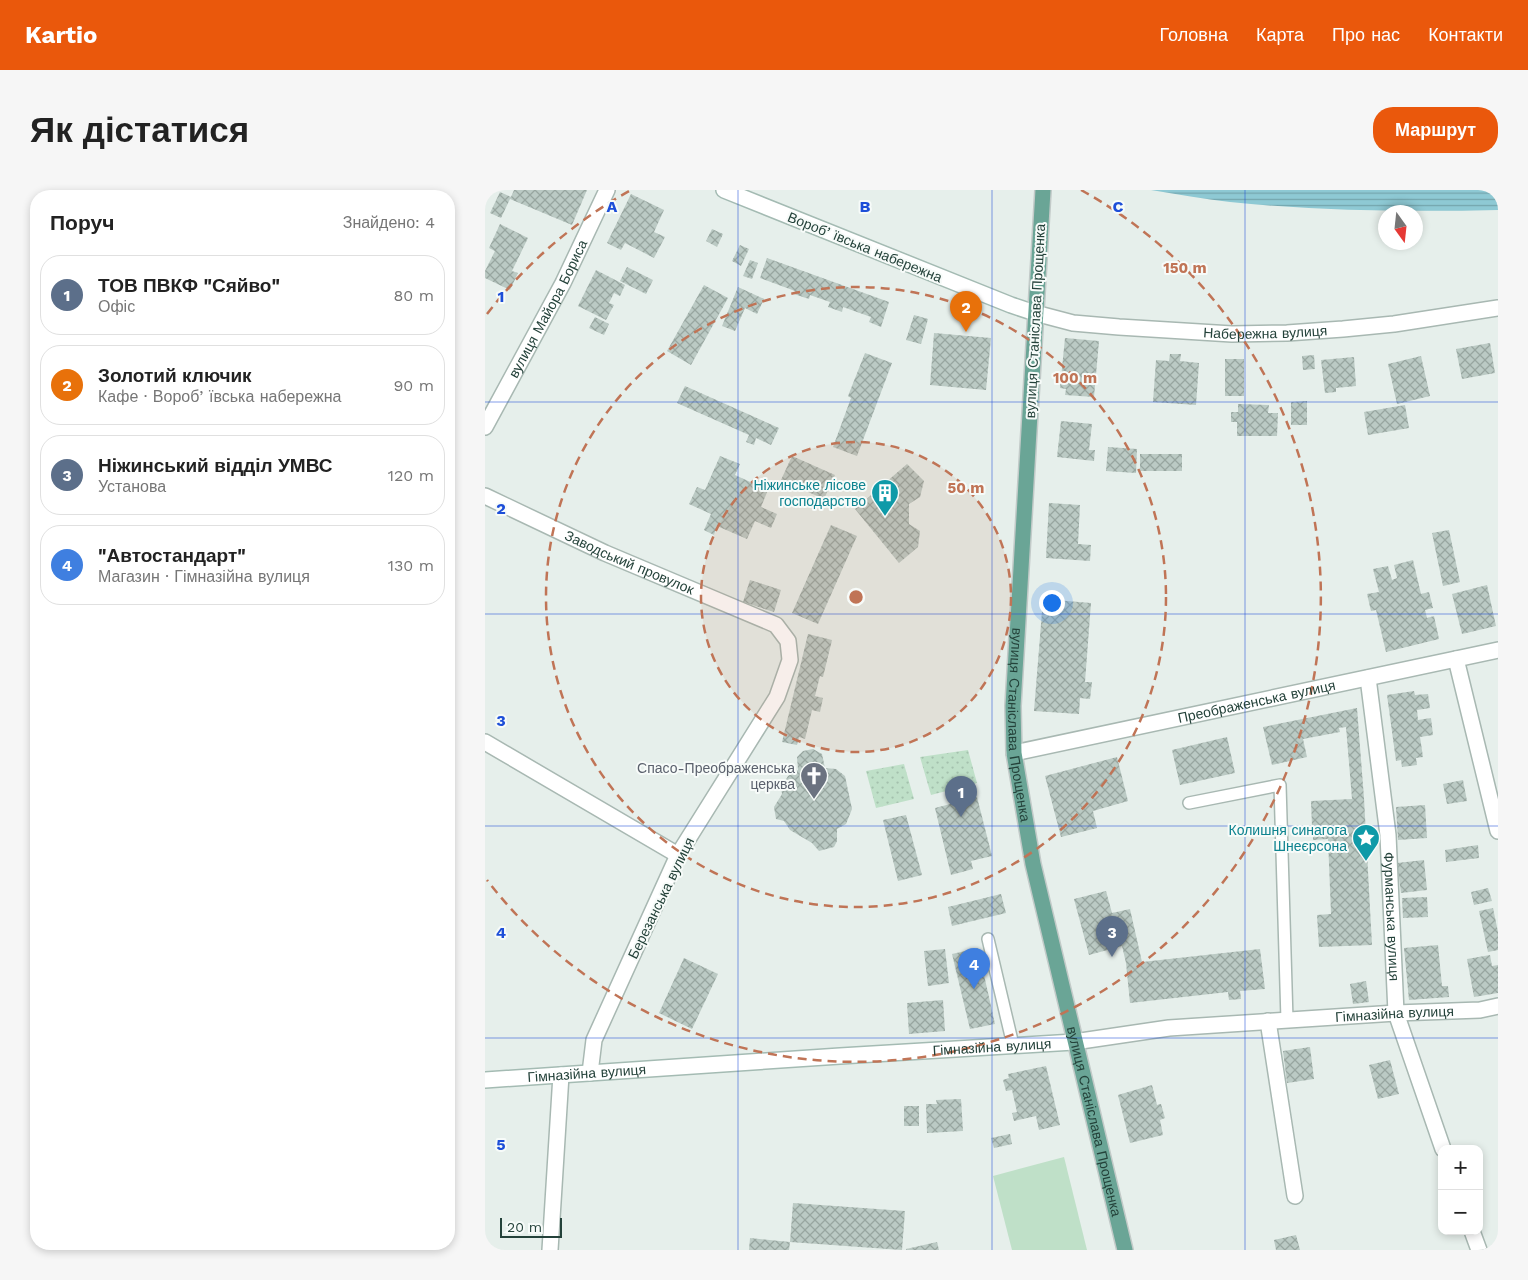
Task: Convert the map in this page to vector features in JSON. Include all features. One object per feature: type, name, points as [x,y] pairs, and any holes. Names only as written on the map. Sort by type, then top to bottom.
[{"type":"main road","name":"вулиця Станіслава Прощенка","points":[[1043,190],[1013,706],[1013,753],[1033,864],[1125,1250]]},
{"type":"street","name":"вулиця Майора Бориса","points":[[485,427],[563,283],[607,190]]},
{"type":"street","name":"Воробʼївська набережна","points":[[724,190],[1035,313]]},
{"type":"street","name":"Набережна вулиця","points":[[1035,313],[1073,323],[1213,333],[1269,334],[1393,324],[1498,308]]},
{"type":"street","name":"Заводський провулок","points":[[485,496],[605,553],[776,625]]},
{"type":"street","name":"Березанська вулиця","points":[[591,1073],[594,1040],[679,855],[777,697],[790,660],[788,641],[776,625]]},
{"type":"street","name":"Преображенська вулиця","points":[[1013,753],[1498,650]]},
{"type":"street","points":[[1456,659],[1498,831]]},
{"type":"street","name":"Фурманська вулиця","points":[[1368,678],[1388,835],[1396,1013],[1442,1145]]},
{"type":"street","points":[[485,742],[679,855]]},
{"type":"street","name":"Гімназійна вулиця","points":[[485,1080],[1074,1042],[1169,1028],[1396,1013],[1480,1010],[1498,1006]]},
{"type":"street","points":[[1268,1021],[1295,1196]]},
{"type":"street","points":[[550,1250],[561,1075]]},
{"type":"street","points":[[1473,1235],[1479,1250]]},
{"type":"lane","points":[[1189,803],[1280,785],[1287,1020]]},
{"type":"lane","points":[[988,939],[1013,1045]]},
{"type":"green space","points":[[968,750],[977,783],[931,795],[920,757]]},
{"type":"green space","points":[[904,764],[914,799],[876,808],[866,771]]},
{"type":"green space","points":[[1064,1157],[1087,1250],[1012,1250],[993,1176]]},
{"type":"water","points":[[1151,190],[1498,190],[1498,210],[1423,211],[1423,205],[1378,205],[1378,210],[1330,209],[1200,198]]},
{"type":"building","points":[[514,190],[587,190],[572,225],[510,199],[501,218],[490,213],[500,192],[511,197]]},
{"type":"building","points":[[631,194],[664,210],[654,232],[665,237],[654,258],[625,243],[621,250],[607,243]]},
{"type":"building","points":[[500,224],[528,238],[512,271],[518,273],[510,290],[485,278],[485,271],[495,251],[489,248]]},
{"type":"building","points":[[712,229],[723,234],[717,247],[706,241]]},
{"type":"building","points":[[740,245],[749,249],[741,266],[732,261]]},
{"type":"building","points":[[767,258],[889,302],[881,327],[869,322],[871,317],[843,307],[842,312],[828,307],[830,302],[810,295],[809,299],[794,294],[795,291],[760,278]]},
{"type":"building","points":[[750,260],[758,263],[752,279],[743,276]]},
{"type":"building","points":[[627,267],[653,280],[646,294],[620,281]]},
{"type":"building","points":[[596,270],[625,285],[620,296],[614,293],[609,303],[614,305],[606,320],[578,306]]},
{"type":"building","points":[[704,285],[728,298],[691,365],[667,351]]},
{"type":"building","points":[[738,287],[764,299],[757,314],[745,308],[735,331],[722,326]]},
{"type":"building","points":[[914,315],[928,319],[921,344],[906,340]]},
{"type":"building","points":[[595,317],[609,324],[604,335],[589,328]]},
{"type":"building","points":[[934,333],[991,338],[986,390],[930,385]]},
{"type":"building","points":[[1065,338],[1099,341],[1094,397],[1065,395],[1066,389],[1060,388]]},
{"type":"building","points":[[1490,343],[1495,373],[1462,379],[1456,349]]},
{"type":"building","points":[[865,353],[892,363],[857,456],[833,447],[851,398],[848,396]]},
{"type":"building","points":[[1170,354],[1181,354],[1180,361],[1199,363],[1196,405],[1153,402],[1156,360],[1169,361]]},
{"type":"building","points":[[1314,355],[1315,369],[1303,370],[1302,356]]},
{"type":"building","points":[[1421,356],[1430,396],[1397,404],[1388,364]]},
{"type":"building","points":[[1354,357],[1356,386],[1336,388],[1336,392],[1325,393],[1321,360]]},
{"type":"building","points":[[1225,359],[1244,359],[1244,396],[1225,396]]},
{"type":"building","points":[[685,386],[779,428],[771,445],[756,438],[754,445],[746,442],[749,435],[677,403]]},
{"type":"building","points":[[1307,401],[1307,425],[1291,425],[1291,402]]},
{"type":"building","points":[[1238,404],[1269,405],[1268,413],[1278,413],[1277,436],[1237,436],[1237,422],[1231,422],[1231,412],[1238,412]]},
{"type":"building","points":[[1405,405],[1409,428],[1368,435],[1364,412]]},
{"type":"building","points":[[1061,421],[1092,424],[1089,450],[1095,450],[1094,461],[1057,457]]},
{"type":"building","points":[[1108,447],[1137,449],[1136,473],[1106,471]]},
{"type":"building","points":[[1140,454],[1182,454],[1182,471],[1140,471]]},
{"type":"building","points":[[720,456],[740,464],[735,475],[768,490],[761,507],[777,514],[771,528],[755,521],[747,539],[717,526],[714,535],[704,530],[711,514],[689,504],[697,487],[705,490]]},
{"type":"building","points":[[792,456],[835,475],[824,499],[781,480]]},
{"type":"building","name":"Ніжинське лісове господарство","points":[[907,464],[924,481],[920,497],[909,504],[909,524],[920,531],[918,547],[899,563],[855,509]]},
{"type":"building","points":[[1049,503],[1080,505],[1078,544],[1091,545],[1090,561],[1046,558]]},
{"type":"building","points":[[831,525],[857,536],[818,624],[792,613]]},
{"type":"building","points":[[1449,530],[1460,582],[1443,586],[1432,533]]},
{"type":"building","points":[[1413,560],[1421,594],[1429,592],[1433,608],[1425,610],[1427,618],[1434,616],[1439,639],[1386,652],[1376,610],[1371,611],[1367,594],[1379,592],[1373,569],[1388,566],[1392,580],[1397,578],[1394,565]]},
{"type":"building","points":[[750,580],[781,590],[774,612],[743,602]]},
{"type":"building","points":[[1487,585],[1496,626],[1462,634],[1452,594]]},
{"type":"building","points":[[1043,599],[1091,603],[1085,682],[1092,682],[1090,699],[1080,698],[1079,714],[1034,711]]},
{"type":"building","points":[[808,634],[832,640],[823,677],[820,676],[815,696],[823,698],[820,712],[812,710],[805,739],[799,737],[797,745],[782,742]]},
{"type":"building","points":[[1414,691],[1415,695],[1428,694],[1430,708],[1417,710],[1418,720],[1431,718],[1433,735],[1420,737],[1423,757],[1416,758],[1417,765],[1402,767],[1401,760],[1396,761],[1387,695]]},
{"type":"building","points":[[1357,708],[1372,945],[1319,947],[1317,915],[1331,914],[1328,839],[1313,840],[1313,835],[1305,836],[1305,828],[1312,827],[1311,801],[1352,799],[1346,727],[1339,728],[1340,732],[1303,739],[1307,757],[1272,765],[1263,727]]},
{"type":"building","points":[[1227,737],[1235,773],[1180,785],[1172,750]]},
{"type":"building","name":"Спасо-Преображенська церква","points":[[813,749],[822,754],[825,768],[836,769],[845,776],[852,809],[846,824],[837,829],[837,841],[834,847],[819,851],[812,843],[790,830],[784,821],[776,819],[774,807],[782,794],[781,788],[788,776],[798,770],[797,757],[803,751]]},
{"type":"building","points":[[1117,757],[1128,801],[1093,811],[1097,828],[1061,837],[1045,776]]},
{"type":"building","points":[[1463,780],[1467,801],[1447,804],[1443,784]]},
{"type":"building","points":[[977,797],[992,856],[971,861],[973,869],[951,875],[935,808]]},
{"type":"building","points":[[1425,805],[1427,838],[1398,840],[1396,807]]},
{"type":"building","points":[[906,815],[922,875],[898,881],[883,820]]},
{"type":"building","points":[[1478,845],[1479,858],[1446,862],[1445,850]]},
{"type":"building","points":[[1424,860],[1427,890],[1401,893],[1397,863]]},
{"type":"building","points":[[1488,888],[1492,901],[1474,905],[1471,892]]},
{"type":"building","points":[[1106,891],[1112,913],[1130,909],[1142,962],[1260,949],[1265,989],[1240,991],[1241,999],[1229,1000],[1228,992],[1130,1003],[1126,963],[1122,946],[1089,955],[1074,899]]},
{"type":"building","points":[[1001,894],[1006,913],[952,926],[948,907]]},
{"type":"building","points":[[1427,897],[1428,917],[1403,918],[1402,898]]},
{"type":"building","points":[[1493,908],[1498,932],[1498,950],[1488,952],[1479,911]]},
{"type":"building","points":[[1438,945],[1442,986],[1448,986],[1449,997],[1409,1000],[1404,948]]},
{"type":"building","points":[[978,948],[995,1024],[970,1029],[952,954]]},
{"type":"building","points":[[945,949],[949,983],[928,986],[924,951]]},
{"type":"building","points":[[1490,955],[1492,966],[1498,965],[1498,993],[1474,997],[1467,959]]},
{"type":"building","points":[[684,958],[718,974],[692,1029],[659,1013]]},
{"type":"building","points":[[1366,981],[1369,1002],[1353,1004],[1350,984]]},
{"type":"building","points":[[943,1000],[945,1031],[909,1034],[907,1003]]},
{"type":"building","points":[[1310,1047],[1314,1079],[1287,1083],[1283,1051]]},
{"type":"building","points":[[1390,1060],[1399,1094],[1378,1099],[1369,1065]]},
{"type":"building","points":[[1046,1066],[1060,1125],[1039,1130],[1036,1116],[1014,1121],[1012,1113],[1017,1112],[1012,1090],[1006,1091],[1003,1080],[1009,1078],[1008,1074]]},
{"type":"building","points":[[1152,1085],[1157,1105],[1161,1104],[1165,1118],[1160,1120],[1163,1135],[1130,1143],[1118,1095]]},
{"type":"building","points":[[961,1099],[963,1131],[927,1133],[926,1104],[937,1104],[936,1100]]},
{"type":"building","points":[[904,1106],[919,1106],[919,1126],[904,1126]]},
{"type":"building","points":[[1010,1134],[1012,1144],[994,1148],[991,1138]]},
{"type":"building","points":[[793,1203],[905,1211],[902,1250],[790,1242]]},
{"type":"building","points":[[1296,1235],[1300,1250],[1276,1250],[1274,1240]]},
{"type":"building","points":[[750,1238],[790,1242],[789,1250],[749,1250]]},
{"type":"building","points":[[937,1242],[939,1250],[906,1250],[906,1249]]},
{"type":"place","name":"Золотий ключик","points":[[966,332]]},
{"type":"place","name":"Ніжинське лісове господарство","points":[[885,517]]},
{"type":"place","name":"Спасо-Преображенська церква","points":[[814,800]]},
{"type":"place","name":"ТОВ ПВКФ \"Сяйво\"","points":[[961,817]]},
{"type":"place","name":"Колишня синагога Шнеєрсона","points":[[1366,862]]},
{"type":"place","name":"Ніжинський відділ УМВС","points":[[1112,957]]},
{"type":"place","name":"\"Автостандарт\"","points":[[974,989]]}]
